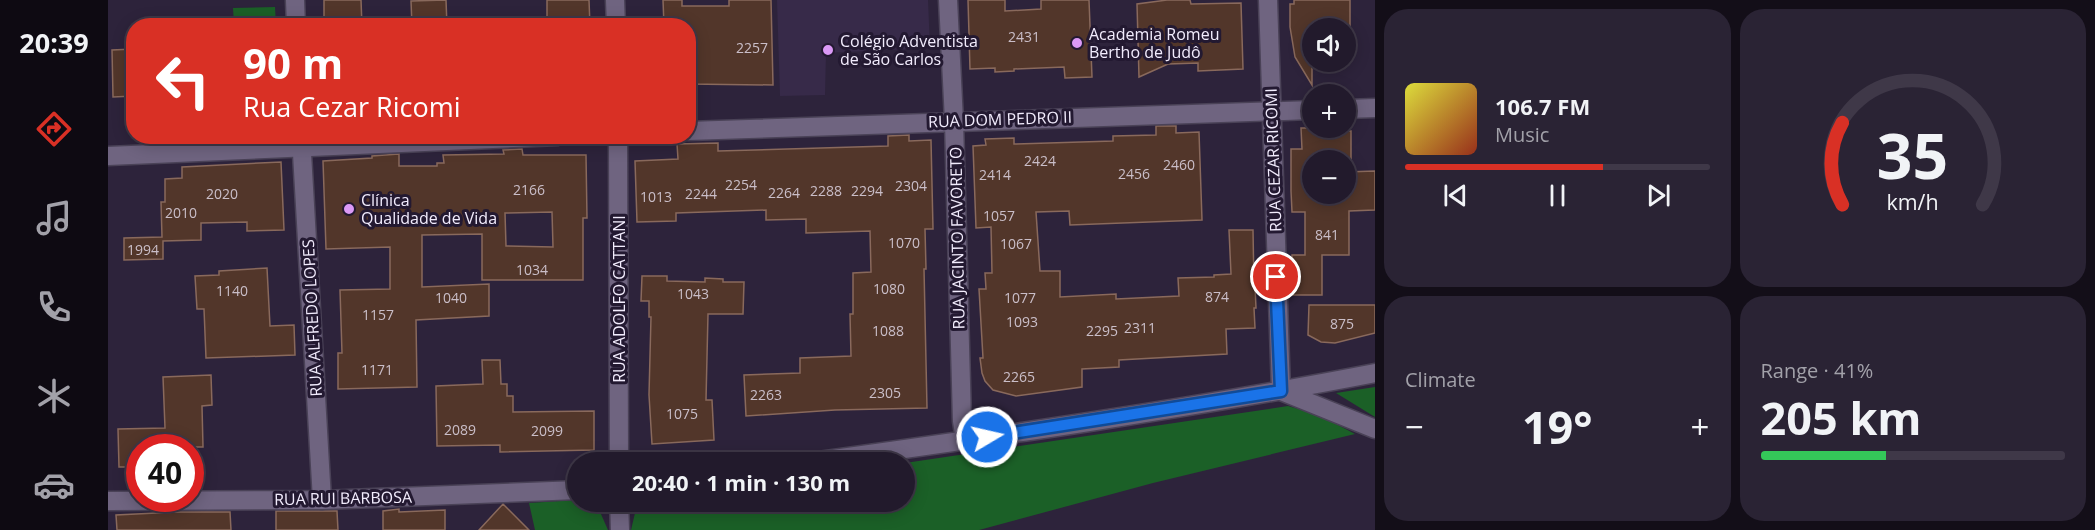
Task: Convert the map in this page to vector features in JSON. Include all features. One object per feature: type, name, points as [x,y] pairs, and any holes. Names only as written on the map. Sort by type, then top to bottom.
[{"type":"street","points":[[295,0],[296,18]]},
{"type":"street","points":[[615,0],[616,18]]},
{"type":"street","name":"RUA JACINTO FAVORETO","points":[[948,0],[954,121],[962,421],[965,440]]},
{"type":"street","name":"RUA CEZAR RICOMI","points":[[1268,0],[1281,391]]},
{"type":"street","points":[[1356,109],[1375,108]]},
{"type":"street","name":"RUA DOM PEDRO II","points":[[696,131],[1302,110]]},
{"type":"street","points":[[108,156],[274,144]]},
{"type":"street","name":"RUA ALFREDO LOPES","points":[[302,144],[322,500]]},
{"type":"street","name":"RUA ADOLFO CATTANI","points":[[618,144],[619,452]]},
{"type":"street","points":[[882,452],[1281,391],[1375,373]]},
{"type":"street","points":[[1281,391],[1375,429]]},
{"type":"street","name":"RUA RUI BARBOSA","points":[[108,501],[322,500],[567,490]]},
{"type":"street","points":[[619,512],[620,530]]},
{"type":"shaded area","name":"Colégio Adventista de São Carlos","points":[[777,0],[928,0],[930,48],[826,53],[825,95],[780,96]]},
{"type":"green space","points":[[275,7],[276,18],[234,18],[233,8]]},
{"type":"green space","points":[[1375,387],[1375,417],[1336,393]]},
{"type":"green space","points":[[1288,406],[1319,415],[1355,434],[1153,483],[979,530],[631,530],[637,512],[915,512],[915,462]]},
{"type":"green space","points":[[567,501],[567,512],[600,512],[608,530],[535,530],[529,503]]},
{"type":"building","points":[[324,0],[361,0],[362,18],[324,18]]},
{"type":"building","points":[[446,0],[447,18],[412,18],[411,1]]},
{"type":"building","points":[[547,0],[589,0],[590,18],[547,18]]},
{"type":"building","points":[[663,0],[682,0],[682,6],[729,6],[729,0],[771,0],[773,85],[696,84],[696,18],[664,18]]},
{"type":"building","points":[[968,0],[1005,0],[1005,11],[1041,9],[1041,0],[1089,0],[1092,77],[1065,78],[1064,67],[995,72],[995,68],[970,69]]},
{"type":"building","points":[[1190,0],[1191,4],[1241,3],[1243,69],[1198,71],[1198,63],[1168,64],[1139,77],[1137,4]]},
{"type":"building","points":[[1294,0],[1350,0],[1350,18],[1302,18],[1302,69],[1295,57],[1290,27],[1290,4],[1294,4]]},
{"type":"building","points":[[126,49],[126,96],[113,97],[112,50]]},
{"type":"building","points":[[1304,72],[1312,72],[1311,84]]},
{"type":"building","points":[[1156,126],[1176,126],[1176,133],[1199,132],[1202,220],[1070,225],[1069,211],[1036,212],[1040,271],[1060,271],[1060,297],[1116,294],[1116,299],[1179,296],[1178,278],[1231,274],[1229,230],[1253,230],[1255,328],[1226,329],[1227,354],[1119,360],[1119,367],[1082,369],[1082,387],[1016,396],[993,390],[985,381],[982,373],[979,289],[986,289],[985,273],[992,273],[991,227],[976,228],[973,146],[986,145],[985,139],[1014,138],[1014,144],[1113,141],[1113,136],[1156,135]]},
{"type":"building","points":[[1301,128],[1302,138],[1351,138],[1351,150],[1302,150],[1302,204],[1356,204],[1356,172],[1375,171],[1375,210],[1349,211],[1349,255],[1322,255],[1322,295],[1292,295],[1292,255],[1305,255],[1305,212],[1292,212],[1291,149],[1302,149]]},
{"type":"building","points":[[909,135],[909,141],[931,140],[933,229],[925,229],[926,269],[924,269],[927,408],[835,410],[746,416],[744,375],[800,373],[800,358],[851,356],[850,314],[853,314],[853,273],[871,272],[870,231],[806,233],[806,219],[766,220],[766,210],[676,213],[676,221],[637,222],[635,161],[678,159],[677,144],[718,143],[718,151],[888,146],[888,136]]},
{"type":"building","points":[[522,149],[523,155],[586,155],[587,218],[583,218],[583,280],[482,280],[482,234],[422,235],[422,287],[489,284],[489,316],[416,320],[417,387],[338,389],[338,353],[342,353],[340,290],[390,289],[390,247],[326,249],[323,161],[399,154],[399,166],[437,166],[437,163],[444,163],[443,155],[504,154],[503,150]],"holes":[[[552,212],[553,247],[506,246],[505,213]]]},
{"type":"building","points":[[281,162],[284,230],[247,231],[247,222],[201,223],[201,240],[163,241],[163,259],[124,260],[124,238],[162,237],[161,202],[165,202],[165,179],[182,178],[182,167]]},
{"type":"building","points":[[267,268],[270,326],[294,325],[295,355],[206,358],[204,309],[197,309],[195,276],[219,275],[219,271]]},
{"type":"building","points":[[642,276],[667,276],[667,281],[705,282],[705,278],[723,279],[723,282],[744,282],[743,314],[708,314],[706,400],[712,400],[714,440],[652,444],[649,395],[651,317],[649,317],[649,301],[641,301]]},
{"type":"building","points":[[1309,305],[1375,305],[1375,333],[1335,343],[1321,342],[1308,335]]},
{"type":"building","points":[[482,360],[500,360],[501,384],[507,384],[507,396],[513,396],[513,412],[594,411],[594,450],[500,452],[500,445],[437,446],[436,386],[483,384]]},
{"type":"building","points":[[211,375],[212,405],[202,406],[203,434],[126,434],[126,467],[119,467],[118,429],[165,428],[163,377]]},
{"type":"building","points":[[503,504],[529,530],[479,530]]},
{"type":"building","points":[[399,509],[399,512],[445,510],[445,530],[383,530],[383,511]]},
{"type":"building","points":[[276,511],[337,511],[338,530],[276,530]]},
{"type":"building","points":[[230,512],[231,530],[117,530],[116,515]]},
{"type":"place","name":"Academia Romeu Bertho de Judô","points":[[1077,43]]},
{"type":"place","name":"Colégio Adventista de São Carlos","points":[[828,50]]},
{"type":"place","name":"Clínica Qualidade de Vida","points":[[349,209]]},
{"type":"route","points":[[987,437],[1281,391],[1276,277]]}]
